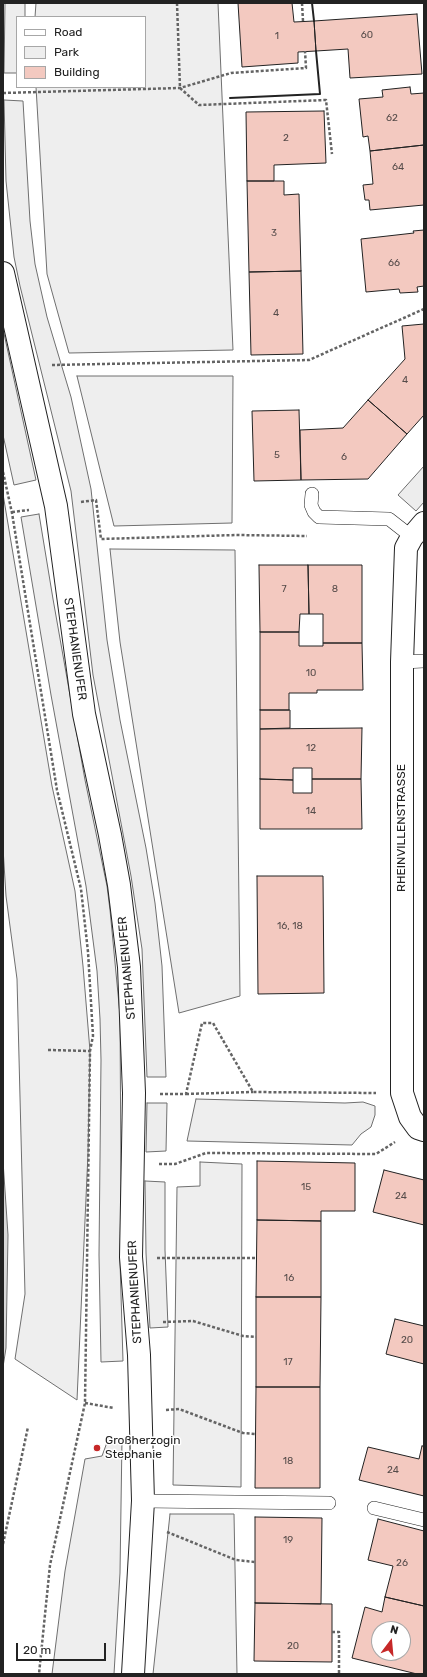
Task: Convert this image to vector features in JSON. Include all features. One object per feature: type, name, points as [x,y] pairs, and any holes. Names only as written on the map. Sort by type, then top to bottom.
[{"type":"street","name":"STEPHANIENUFER","points":[[3,273],[56,506],[84,714],[110,835],[119,885],[129,974],[134,1093],[131,1258],[135,1322],[139,1356],[144,1501],[133,1674]]},
{"type":"street","name":"RHEINVILLENSTRASSE","points":[[418,530],[406,548],[404,559],[402,662],[402,1093],[410,1117],[421,1129]]},
{"type":"lane","points":[[312,494],[311,505],[314,512],[319,516],[389,519],[418,530]]},
{"type":"lane","points":[[402,662],[424,662]]},
{"type":"lane","points":[[144,1501],[329,1503]]},
{"type":"lane","points":[[374,1508],[424,1520]]},
{"type":"path","points":[[177,3],[180,88],[199,105],[326,100],[332,154]]},
{"type":"path","points":[[302,3],[303,21]]},
{"type":"path","points":[[3,93],[180,88],[231,72],[306,68],[305,51]]},
{"type":"path","points":[[24,366],[310,360],[424,309]]},
{"type":"path","points":[[3,472],[12,512],[57,790],[81,889],[88,952],[93,1036],[90,1051],[85,1403],[50,1565],[39,1674]]},
{"type":"path","points":[[12,512],[96,500],[101,539],[236,534],[312,537]]},
{"type":"path","points":[[186,1094],[202,1023],[212,1023],[253,1092]]},
{"type":"path","points":[[48,1050],[90,1051]]},
{"type":"path","points":[[134,1093],[402,1093]]},
{"type":"path","points":[[133,1164],[175,1164],[206,1153],[376,1154],[421,1129]]},
{"type":"path","points":[[131,1258],[257,1258]]},
{"type":"path","points":[[135,1322],[193,1321],[243,1336],[256,1337]]},
{"type":"path","points":[[85,1403],[121,1409]]},
{"type":"path","points":[[164,1410],[179,1409],[207,1418],[243,1433],[256,1434]]},
{"type":"path","points":[[3,1544],[28,1427]]},
{"type":"path","points":[[142,1530],[166,1531],[236,1560],[255,1562]]},
{"type":"path","points":[[332,1632],[339,1632],[339,1674]]},
{"type":"green space","points":[[36,3],[218,3],[233,350],[69,353],[47,274],[36,88],[146,88],[146,16],[35,16]]},
{"type":"green space","points":[[77,376],[233,376],[232,523],[114,526]]},
{"type":"green space","points":[[3,494],[52,786],[75,891],[90,1051],[88,1153],[77,1400],[15,1359],[25,1294],[17,979],[6,896],[3,848]]},
{"type":"green space","points":[[110,549],[235,550],[240,996],[179,1013],[120,642]]},
{"type":"green space","points":[[196,1099],[345,1103],[363,1102],[375,1106],[375,1115],[371,1127],[361,1134],[352,1145],[187,1141]]},
{"type":"green space","points":[[200,1162],[242,1164],[241,1487],[173,1485],[177,1187],[200,1186]]},
{"type":"green space","points":[[109,1437],[122,1439],[120,1573],[114,1674],[52,1674],[65,1571],[85,1459],[102,1456]]},
{"type":"green space","points":[[170,1514],[234,1514],[237,1674],[153,1674]]},
{"type":"shaded area","points":[[5,3],[25,3],[25,16],[16,16],[16,73],[4,73]]},
{"type":"shaded area","points":[[4,100],[23,101],[30,221],[35,264],[47,317],[71,397],[91,489],[107,640],[120,720],[146,848],[155,903],[162,966],[166,1077],[147,1077],[142,949],[131,876],[93,675],[71,491],[14,257],[6,181]]},
{"type":"shaded area","points":[[3,329],[36,480],[14,485],[3,435]]},
{"type":"shaded area","points":[[424,466],[424,502],[416,511],[398,495]]},
{"type":"shaded area","points":[[39,514],[85,780],[107,886],[110,910],[120,1015],[120,1261],[123,1361],[101,1362],[99,1255],[101,1060],[97,971],[86,886],[51,695],[21,517]]},
{"type":"shaded area","points":[[147,1103],[167,1103],[166,1151],[146,1152]]},
{"type":"shaded area","points":[[3,1161],[8,1235],[6,1348],[3,1367]]},
{"type":"shaded area","points":[[145,1181],[165,1182],[165,1250],[168,1327],[150,1328],[146,1253]]},
{"type":"building","points":[[238,3],[292,3],[294,22],[314,21],[316,51],[298,52],[298,63],[242,67]]},
{"type":"building","points":[[417,14],[422,74],[350,78],[348,49],[316,51],[314,21]]},
{"type":"building","points":[[410,87],[411,94],[424,93],[424,145],[370,151],[368,136],[363,137],[359,99],[383,97],[382,90]]},
{"type":"building","points":[[324,111],[326,163],[274,165],[274,181],[247,181],[246,112]]},
{"type":"building","points":[[424,145],[424,205],[370,210],[369,200],[365,200],[363,185],[373,184],[370,151]]},
{"type":"building","points":[[247,181],[284,181],[284,195],[299,194],[301,271],[249,272]]},
{"type":"building","points":[[424,230],[424,286],[417,287],[418,292],[400,293],[399,289],[366,292],[361,239],[414,233],[413,231]]},
{"type":"building","points":[[301,271],[303,354],[251,355],[249,272]]},
{"type":"building","points":[[424,324],[424,415],[407,434],[368,400],[405,359],[402,326]]},
{"type":"building","points":[[368,400],[407,434],[368,479],[301,480],[300,430],[343,428]]},
{"type":"building","points":[[299,410],[301,480],[254,481],[252,411]]},
{"type":"building","points":[[259,565],[308,565],[309,614],[300,614],[299,632],[260,632]]},
{"type":"building","points":[[308,565],[362,565],[362,643],[323,643],[323,614],[309,614]]},
{"type":"building","points":[[260,632],[299,632],[299,646],[323,646],[323,643],[362,643],[363,690],[317,690],[317,693],[289,693],[289,710],[260,710]]},
{"type":"building","points":[[260,710],[290,710],[290,728],[260,729]]},
{"type":"building","points":[[362,728],[361,779],[312,779],[312,768],[293,768],[293,780],[260,779],[260,729]]},
{"type":"building","points":[[260,779],[293,780],[293,793],[312,793],[312,779],[361,779],[362,829],[260,829]]},
{"type":"building","points":[[257,876],[323,876],[324,993],[258,994]]},
{"type":"building","points":[[257,1161],[355,1163],[355,1211],[321,1211],[321,1221],[257,1220]]},
{"type":"building","points":[[384,1170],[424,1180],[424,1225],[373,1212]]},
{"type":"building","points":[[257,1220],[321,1221],[321,1297],[256,1297]]},
{"type":"building","points":[[256,1297],[321,1297],[320,1387],[256,1387]]},
{"type":"building","points":[[395,1319],[424,1326],[424,1364],[386,1354]]},
{"type":"building","points":[[256,1387],[320,1387],[320,1488],[255,1488]]},
{"type":"building","points":[[422,1446],[424,1446],[424,1496],[359,1480],[368,1447],[419,1459]]},
{"type":"building","points":[[255,1517],[322,1518],[321,1604],[255,1603]]},
{"type":"building","points":[[378,1519],[424,1531],[424,1606],[385,1597],[393,1566],[368,1560]]},
{"type":"building","points":[[385,1597],[424,1606],[424,1674],[417,1674],[352,1658],[365,1607],[382,1612]]},
{"type":"building","points":[[255,1603],[332,1604],[332,1662],[254,1661]]},
{"type":"wall","points":[[312,3],[314,21]]},
{"type":"wall","points":[[230,98],[320,94],[316,51]]},
{"type":"place","name":"Großherzogin Stephanie","points":[[97,1448]]}]
